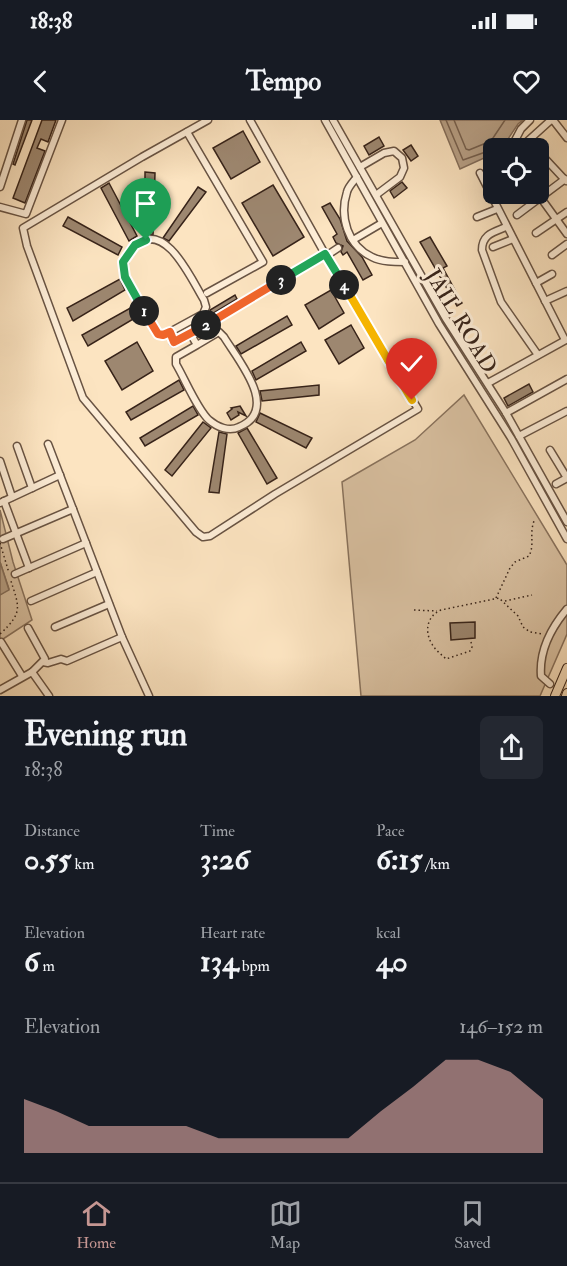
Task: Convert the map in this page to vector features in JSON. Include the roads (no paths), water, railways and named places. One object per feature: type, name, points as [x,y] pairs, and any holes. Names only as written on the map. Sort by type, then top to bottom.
[{"type":"main road","points":[[555,696],[567,668]]},
{"type":"street","points":[[0,187],[22,120]]},
{"type":"street","points":[[0,207],[26,214],[62,120]]},
{"type":"street","points":[[208,120],[23,228],[27,246],[83,398],[196,532],[203,537],[210,536],[275,494],[418,410],[326,255],[250,120]]},
{"type":"street","name":"JAIL ROAD","points":[[325,120],[439,324],[512,438],[567,539]]},
{"type":"street","points":[[342,120],[335,123],[446,319],[488,382],[567,522]]},
{"type":"street","points":[[516,138],[530,120]]},
{"type":"street","points":[[531,138],[552,120],[567,138]]},
{"type":"street","points":[[187,132],[262,262],[207,293]]},
{"type":"street","points":[[360,167],[384,153],[394,151],[402,158],[404,168],[400,177],[376,195]]},
{"type":"street","points":[[549,162],[566,180],[549,189]]},
{"type":"street","points":[[480,173],[566,340],[488,382]]},
{"type":"street","points":[[357,177],[347,190],[344,206],[345,223],[353,240],[360,249],[372,257],[387,262],[405,262]]},
{"type":"street","points":[[517,215],[529,204]]},
{"type":"street","points":[[546,204],[567,234]]},
{"type":"street","points":[[477,217],[497,209]]},
{"type":"street","points":[[536,233],[567,212]]},
{"type":"street","points":[[353,240],[382,223]]},
{"type":"street","points":[[506,227],[488,235],[483,240],[482,249],[501,302],[538,356]]},
{"type":"street","points":[[493,247],[513,239]]},
{"type":"street","points":[[146,240],[160,240],[171,248],[204,300],[206,307],[202,314],[170,332],[163,335],[158,334],[125,277],[123,262],[128,252],[135,245],[146,240]]},
{"type":"street","points":[[552,255],[567,244]]},
{"type":"street","points":[[170,332],[173,343],[338,248]]},
{"type":"street","points":[[536,283],[552,274]]},
{"type":"street","points":[[545,301],[567,291]]},
{"type":"street","points":[[219,332],[256,388],[258,401],[252,418],[238,428],[229,430],[208,419],[176,364],[176,357],[197,345],[219,332]]},
{"type":"street","points":[[190,333],[197,345]]},
{"type":"street","points":[[506,413],[567,379]]},
{"type":"street","points":[[519,436],[567,411]]},
{"type":"street","points":[[48,444],[122,637],[149,696]]},
{"type":"street","points":[[17,446],[32,488]]},
{"type":"street","points":[[550,450],[567,478],[556,484]]},
{"type":"street","points":[[0,461],[12,497]]},
{"type":"street","points":[[29,568],[2,502],[60,475]]},
{"type":"street","points":[[2,540],[73,509]]},
{"type":"street","points":[[15,574],[86,543]]},
{"type":"street","points":[[31,601],[97,572]]},
{"type":"street","points":[[55,627],[109,604]]},
{"type":"street","points":[[550,684],[541,676],[540,665],[550,634],[567,609]]},
{"type":"street","points":[[28,628],[45,659],[44,662]]},
{"type":"street","points":[[0,690],[32,672],[44,662],[61,659],[67,661],[122,637]]},
{"type":"street","points":[[1,642],[22,676]]},
{"type":"street","points":[[32,672],[49,696]]},
{"type":"water","points":[[440,120],[523,120],[509,138],[483,138],[483,159],[460,169]]},
{"type":"water","points":[[0,562],[9,590],[0,595]]}]
